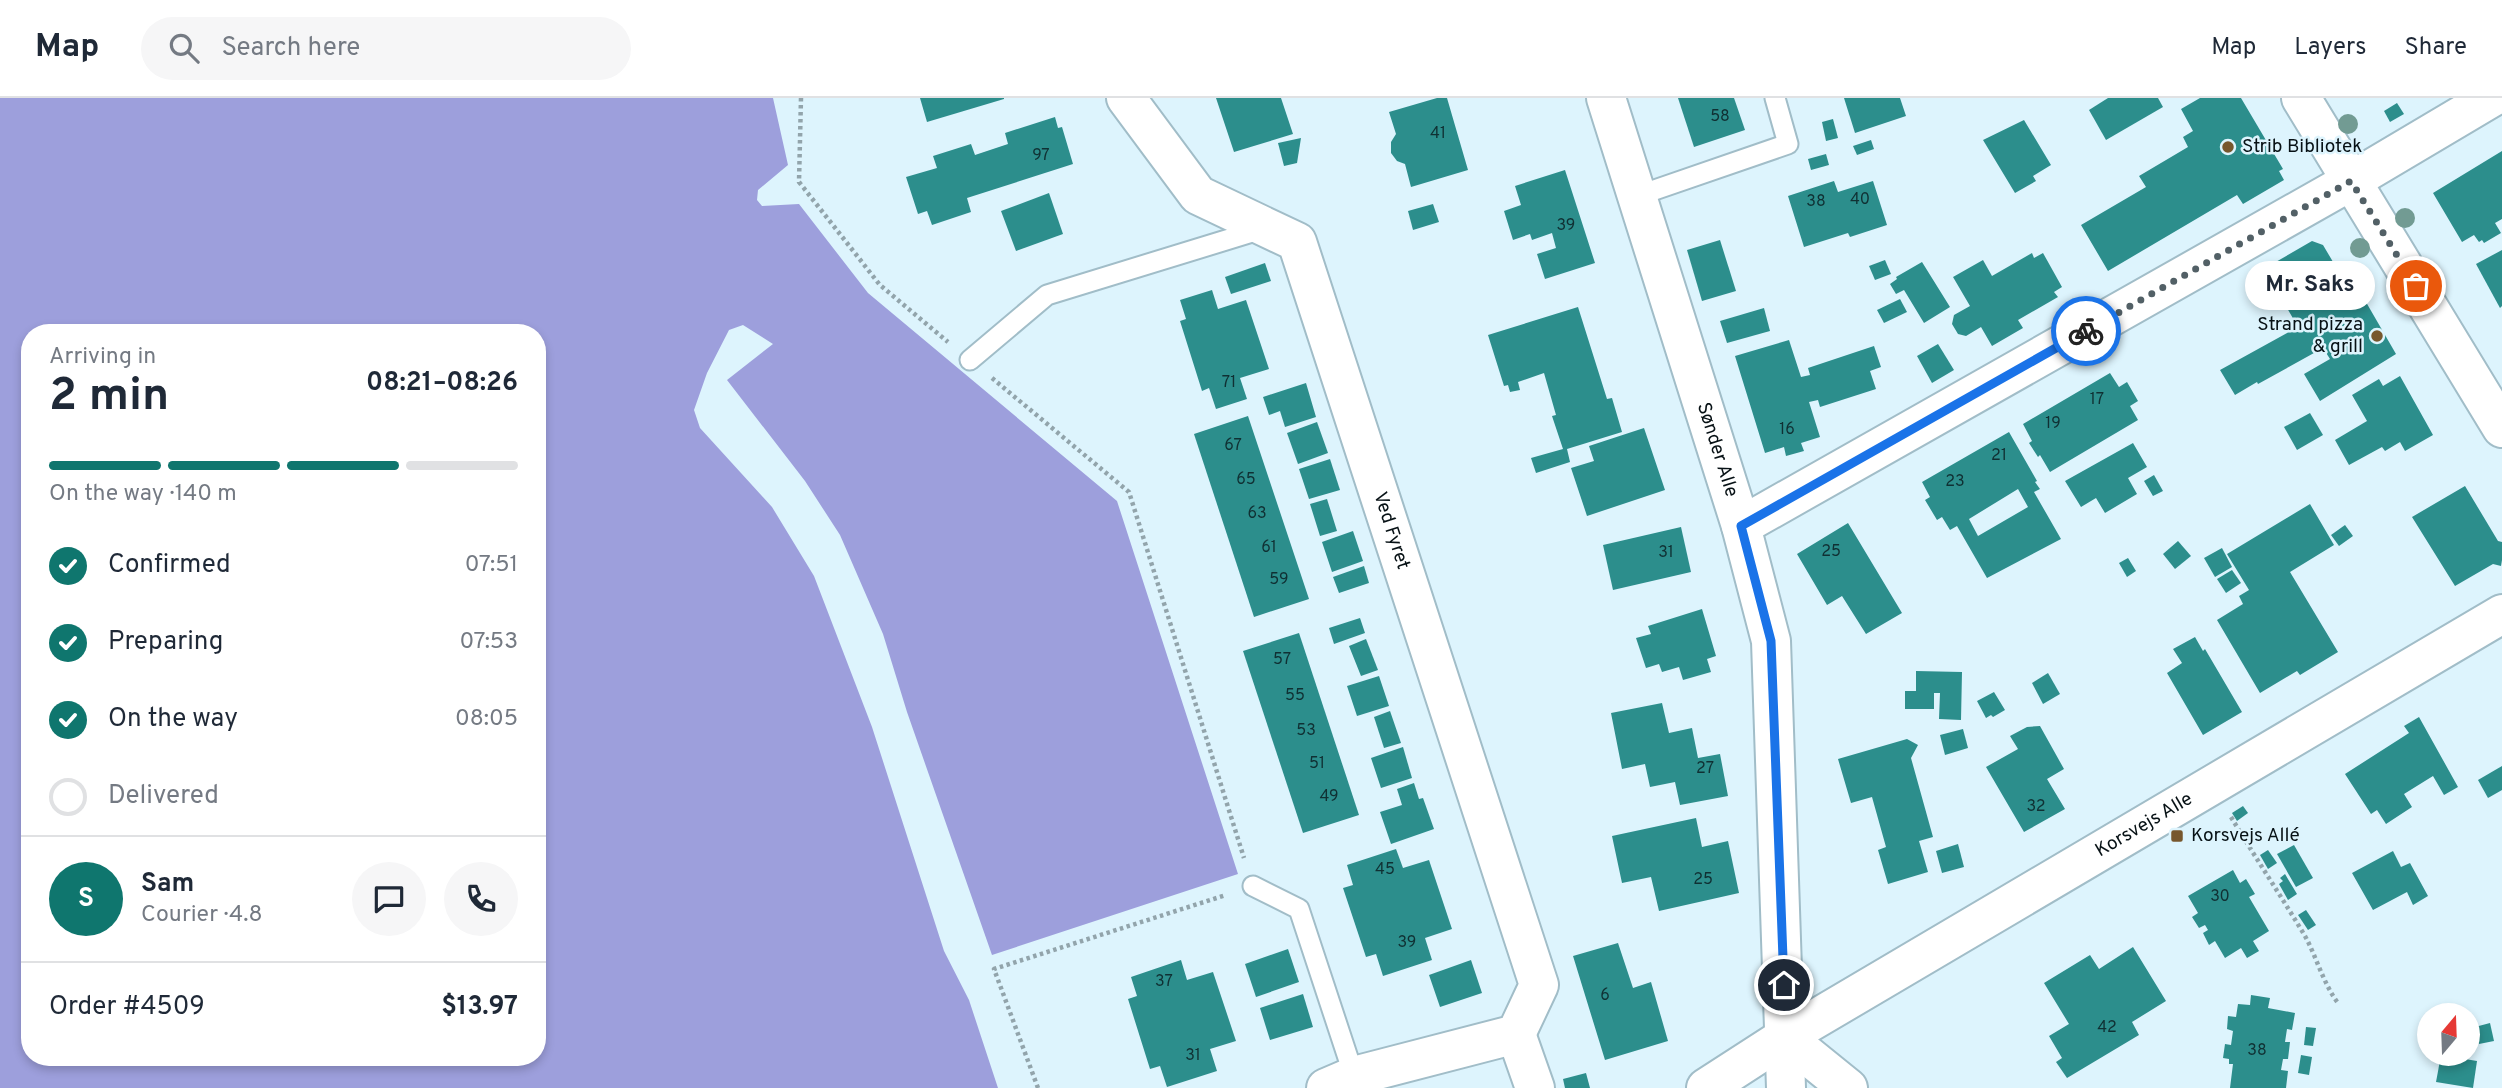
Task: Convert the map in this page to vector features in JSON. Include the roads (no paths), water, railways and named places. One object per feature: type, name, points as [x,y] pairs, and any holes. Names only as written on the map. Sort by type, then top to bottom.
[{"type":"street","name":"Ved Fyret","points":[[1126,98],[1198,195],[1297,242],[1539,985],[1516,1034]]},
{"type":"street","name":"Sønder Alle","points":[[1606,98],[1741,526],[1771,641],[1786,1088]]},
{"type":"street","points":[[2301,98],[2502,428]]},
{"type":"street","points":[[1741,526],[2351,181],[2491,98]]},
{"type":"street","name":"Korsvejs Alle","points":[[1706,1088],[1786,1037],[2502,614]]},
{"type":"street","points":[[1340,1082],[1516,1034],[1535,1088]]},
{"type":"street","points":[[1786,1037],[1847,1088]]},
{"type":"lane","points":[[1637,195],[1788,144],[1775,98]]},
{"type":"lane","points":[[970,360],[1047,295],[1266,227]]},
{"type":"lane","points":[[1253,886],[1299,909],[1340,1082]]},
{"type":"water","points":[[0,98],[773,98],[788,165],[758,190],[757,200],[762,206],[799,204],[868,293],[1117,501],[1238,874],[992,955],[907,712],[883,634],[840,535],[805,481],[727,380],[773,344],[743,325],[729,330],[707,373],[694,410],[700,428],[772,507],[814,576],[872,727],[944,951],[969,1000],[998,1088],[0,1088]]},
{"type":"place","name":"Strib Bibliotek","points":[[2228,147]]},
{"type":"place","name":"Mr. Saks","points":[[2416,286]]},
{"type":"place","name":"Strand pizza & grill","points":[[2377,336]]},
{"type":"place","name":"Korsvejs Allé","points":[[2177,836]]}]
